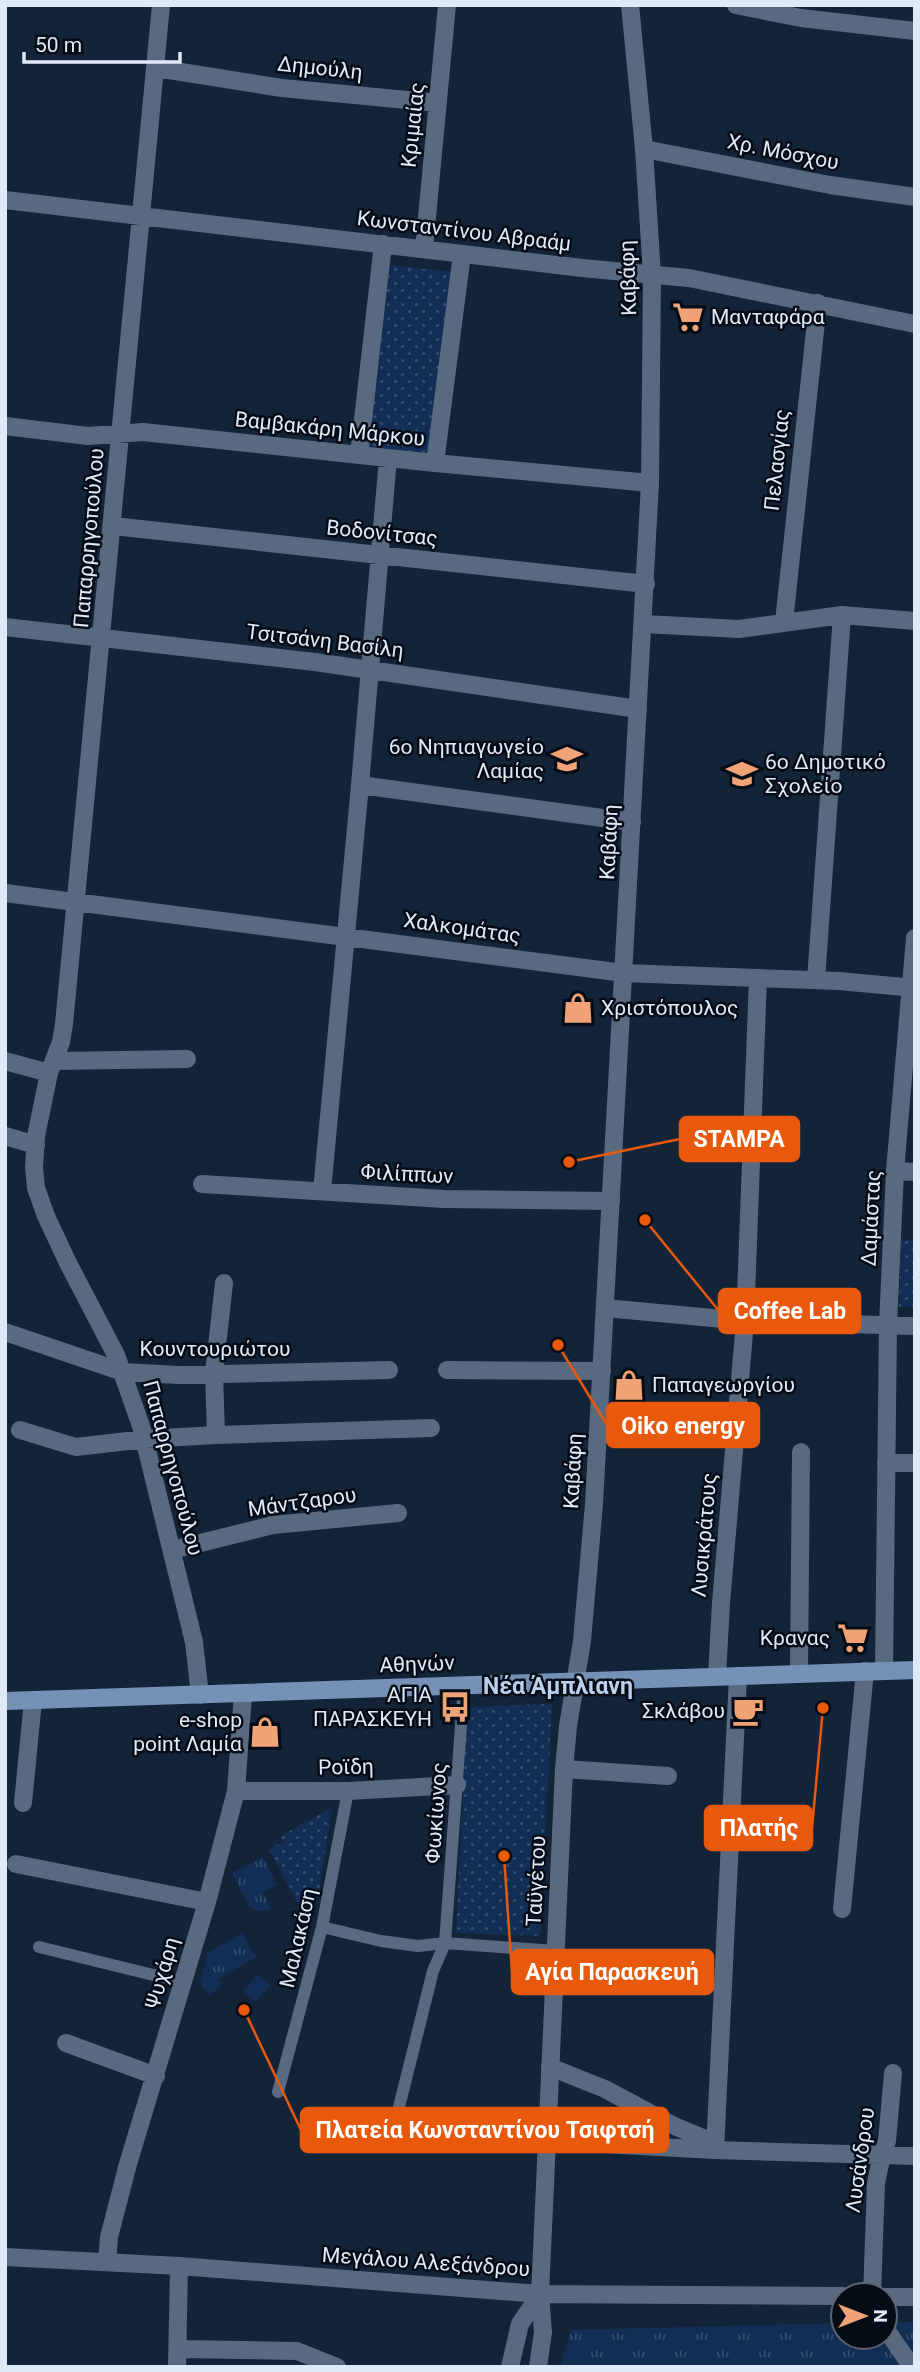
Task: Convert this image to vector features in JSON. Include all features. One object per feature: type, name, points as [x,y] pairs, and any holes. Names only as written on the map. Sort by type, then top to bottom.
[{"type":"main road","name":"Αθηνών","points":[[5,1700],[915,1670]]},
{"type":"street","name":"Παπαρρηγοπούλου","points":[[161,5],[64,1024],[51,1067],[34,1167],[36,1188],[46,1216],[123,1373],[145,1439],[194,1642],[200,1695]]},
{"type":"street","name":"Κριμαίας","points":[[424,249],[447,5]]},
{"type":"street","name":"Καβάφη","points":[[576,1681],[594,1504],[650,483],[652,275],[644,149],[630,5]]},
{"type":"street","points":[[736,5],[915,32]]},
{"type":"street","name":"Δημούλη","points":[[156,68],[282,88],[438,103]]},
{"type":"street","name":"Χρ. Μόσχου","points":[[644,149],[830,185],[915,197]]},
{"type":"street","name":"Κωνσταντίνου Αβραάμ","points":[[5,200],[709,281],[915,324]]},
{"type":"street","points":[[359,455],[383,244]]},
{"type":"street","points":[[435,463],[462,254]]},
{"type":"street","name":"Πελασγίας","points":[[784,622],[818,303]]},
{"type":"street","name":"Βαμβακάρη Μάρκου","points":[[5,426],[88,436],[143,432],[650,483]]},
{"type":"street","points":[[321,1191],[388,458]]},
{"type":"street","name":"Βοδονίτσας","points":[[113,526],[646,584]]},
{"type":"street","points":[[816,980],[842,615]]},
{"type":"street","points":[[644,624],[739,629],[842,615],[915,621]]},
{"type":"street","name":"Τσιτσάνη Βασίλη","points":[[5,627],[369,669],[638,709]]},
{"type":"street","points":[[360,785],[632,822]]},
{"type":"street","name":"Χαλκομάτας","points":[[5,893],[625,972],[816,980],[912,988]]},
{"type":"street","name":"Δαμάστας","points":[[884,1670],[888,1325],[895,1171],[915,938]]},
{"type":"street","name":"Λυσικράτους","points":[[717,1676],[745,1321],[758,978]]},
{"type":"street","points":[[5,1061],[51,1067],[187,1059]]},
{"type":"street","points":[[5,1136],[36,1145]]},
{"type":"street","points":[[895,1171],[915,1172]]},
{"type":"street","name":"Φιλίππων","points":[[202,1184],[444,1199],[611,1201]]},
{"type":"street","points":[[216,1435],[214,1373],[223,1283]]},
{"type":"street","points":[[605,1308],[745,1321],[915,1326]]},
{"type":"street","name":"Κουντουριώτου","points":[[5,1332],[123,1373],[179,1375],[389,1370]]},
{"type":"street","points":[[447,1370],[602,1371]]},
{"type":"street","points":[[20,1430],[76,1447],[216,1435],[431,1428]]},
{"type":"street","points":[[799,1673],[801,1452]]},
{"type":"street","points":[[886,1463],[915,1463]]},
{"type":"street","name":"Μάντζαρου","points":[[172,1550],[273,1525],[398,1513]]},
{"type":"street","points":[[842,1909],[865,1671]]},
{"type":"street","points":[[715,2147],[738,1676]]},
{"type":"street","name":"Ταϋγέτου","points":[[538,2367],[543,2332],[540,2294],[564,1769],[576,1681]]},
{"type":"street","name":"Φωκίωνος","points":[[398,2111],[433,1971],[445,1943],[464,1685]]},
{"type":"street","name":"Ψυχάρη","points":[[107,2262],[109,2237],[128,2164],[207,1902],[236,1791],[243,1694]]},
{"type":"street","points":[[23,1803],[33,1700]]},
{"type":"street","points":[[564,1769],[668,1776]]},
{"type":"street","name":"Ροϊδη","points":[[236,1791],[348,1791],[457,1785]]},
{"type":"street","name":"Μαλακάση","points":[[278,2092],[322,1927],[348,1791]]},
{"type":"street","points":[[16,1864],[207,1902]]},
{"type":"street","points":[[322,1927],[406,1945],[445,1943],[556,1951]]},
{"type":"street","points":[[38,1947],[183,1982]]},
{"type":"street","points":[[66,2043],[156,2076]]},
{"type":"street","points":[[550,2067],[605,2088],[715,2147]]},
{"type":"street","name":"Λυσάνδρου","points":[[872,2281],[876,2183],[887,2141],[893,2073]]},
{"type":"street","points":[[547,2141],[915,2156]]},
{"type":"street","name":"Μεγάλου Αλεξάνδρου","points":[[5,2257],[179,2266],[540,2294],[829,2296]]},
{"type":"street","points":[[179,2266],[178,2358],[297,2351],[337,2367]]},
{"type":"street","points":[[510,2367],[520,2324],[540,2294]]},
{"type":"street","points":[[899,2348],[912,2367]]},
{"type":"green space","points":[[390,265],[452,272],[431,456],[367,448]]},
{"type":"green space","points":[[901,1239],[915,1240],[915,1307],[899,1307]]},
{"type":"green space","points":[[552,1704],[540,1936],[456,1933],[467,1707]]},
{"type":"green space","points":[[332,1808],[318,1898],[300,1908],[269,1849],[283,1842],[280,1836]]},
{"type":"green space","points":[[263,1857],[277,1885],[263,1892],[271,1909],[263,1911],[250,1908],[232,1873]]},
{"type":"green space","points":[[242,1933],[256,1957],[218,1979],[222,1987],[208,1995],[200,1981],[208,1953]]},
{"type":"green space","points":[[258,1974],[270,1985],[256,2002],[243,1991]]},
{"type":"green space","points":[[899,2322],[915,2322],[915,2367],[560,2367],[571,2330],[829,2323],[829,2351],[899,2351]]},
{"type":"place","name":"Μανταφάρα","points":[[688,317]]},
{"type":"place","name":"6ο Νηπιαγωγείο Λαμίας","points":[[567,759]]},
{"type":"place","name":"6ο Δημοτικό Σχολείο","points":[[742,774]]},
{"type":"place","name":"Χριστόπουλος","points":[[578,1008]]},
{"type":"place","name":"STAMPA","points":[[569,1162]]},
{"type":"place","name":"Coffee Lab","points":[[645,1220]]},
{"type":"place","name":"Oiko energy","points":[[558,1345]]},
{"type":"place","name":"Παπαγεωργίου","points":[[629,1385]]},
{"type":"place","name":"Κρανας","points":[[853,1638]]},
{"type":"place","name":"ΑΓΙΑ ΠΑΡΑΣΚΕΥΗ","points":[[455,1707]]},
{"type":"place","name":"Πλατής","points":[[823,1708]]},
{"type":"place","name":"Σκλάβου","points":[[748,1711]]},
{"type":"place","name":"e-shop point Λαμία","points":[[265,1732]]},
{"type":"place","name":"Αγία Παρασκευή","points":[[504,1856]]},
{"type":"place","name":"Πλατεία Κωνσταντίνου Τσιφτσή","points":[[244,2010]]},
{"type":"district","name":"Νέα Άμπλιανη","points":[[558,1686]]}]
